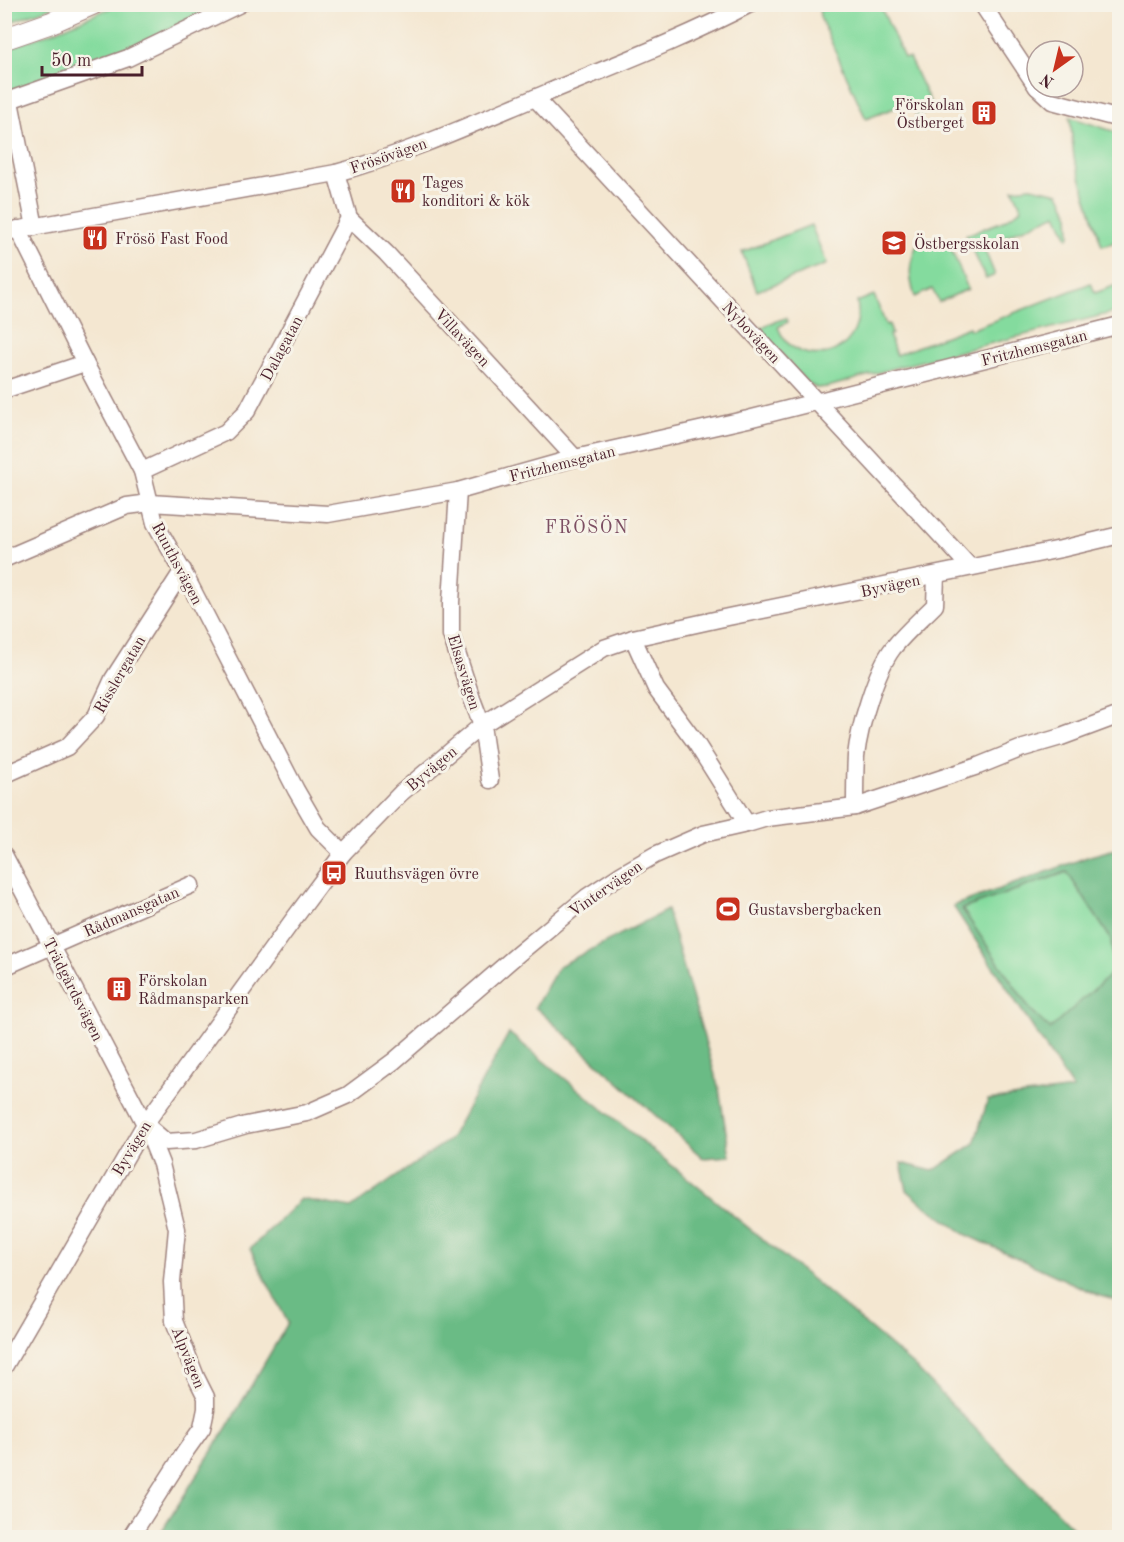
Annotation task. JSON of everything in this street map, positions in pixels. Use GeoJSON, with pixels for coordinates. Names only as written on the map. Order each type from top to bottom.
{"type":"FeatureCollection","features":[{"type":"Feature","properties":{"kind":"main road"},"geometry":{"type":"LineString","coordinates":[[4,39],[50,23],[93,4]]}},
{"type":"Feature","properties":{"kind":"street"},"geometry":{"type":"LineString","coordinates":[[7,102],[128,58],[240,4]]}},
{"type":"Feature","properties":{"kind":"street","name":"Frösövägen"},"geometry":{"type":"LineString","coordinates":[[19,229],[336,172],[373,163],[535,98],[715,22],[750,4]]}},
{"type":"Feature","properties":{"kind":"street"},"geometry":{"type":"LineString","coordinates":[[982,4],[1025,69]]}},
{"type":"Feature","properties":{"kind":"street","name":"Nybovägen"},"geometry":{"type":"LineString","coordinates":[[535,98],[970,567]]}},
{"type":"Feature","properties":{"kind":"street"},"geometry":{"type":"LineString","coordinates":[[1050,99],[1119,119]]}},
{"type":"Feature","properties":{"kind":"street","name":"Ruuthsvägen"},"geometry":{"type":"LineString","coordinates":[[7,102],[19,229],[85,363],[142,471],[155,523],[183,570],[318,828],[343,853]]}},
{"type":"Feature","properties":{"kind":"street"},"geometry":{"type":"LineString","coordinates":[[336,172],[349,218]]}},
{"type":"Feature","properties":{"kind":"street","name":"Villavägen"},"geometry":{"type":"LineString","coordinates":[[349,218],[386,253],[575,458]]}},
{"type":"Feature","properties":{"kind":"street","name":"Dalagatan"},"geometry":{"type":"LineString","coordinates":[[142,471],[226,432],[247,411],[349,218]]}},
{"type":"Feature","properties":{"kind":"street","name":"Fritzhemsgatan"},"geometry":{"type":"LineString","coordinates":[[4,559],[127,506],[150,503],[328,514],[458,491],[575,458],[900,382],[1119,325]]}},
{"type":"Feature","properties":{"kind":"street"},"geometry":{"type":"LineString","coordinates":[[4,390],[85,363]]}},
{"type":"Feature","properties":{"kind":"street","name":"Elsasvägen"},"geometry":{"type":"LineString","coordinates":[[458,491],[451,635],[482,725],[490,780]]}},
{"type":"Feature","properties":{"kind":"street","name":"Byvägen"},"geometry":{"type":"LineString","coordinates":[[6,1358],[144,1124],[343,853],[401,793],[482,725],[604,648],[633,638],[1119,535]]}},
{"type":"Feature","properties":{"kind":"street","name":"Risslergatan"},"geometry":{"type":"LineString","coordinates":[[4,774],[67,747],[96,716],[113,679],[183,570]]}},
{"type":"Feature","properties":{"kind":"street"},"geometry":{"type":"LineString","coordinates":[[855,807],[856,755],[880,668],[892,649],[935,605],[936,575]]}},
{"type":"Feature","properties":{"kind":"street"},"geometry":{"type":"LineString","coordinates":[[633,638],[656,689],[696,743],[747,824]]}},
{"type":"Feature","properties":{"kind":"street","name":"Vintervägen"},"geometry":{"type":"LineString","coordinates":[[144,1124],[166,1142],[196,1140],[246,1125],[307,1113],[348,1095],[394,1060],[587,897],[655,855],[703,834],[767,818],[855,807],[1119,715]]}},
{"type":"Feature","properties":{"kind":"street","name":"Trädgårdsvägen"},"geometry":{"type":"LineString","coordinates":[[4,855],[144,1124]]}},
{"type":"Feature","properties":{"kind":"street","name":"Rådmansgatan"},"geometry":{"type":"LineString","coordinates":[[4,967],[192,885]]}},
{"type":"Feature","properties":{"kind":"street","name":"Alpvägen"},"geometry":{"type":"LineString","coordinates":[[130,1538],[202,1428],[206,1409],[206,1397],[174,1321],[172,1282],[177,1229],[161,1164],[144,1124]]}},
{"type":"Feature","properties":{"kind":"green space"},"geometry":{"type":"Polygon","coordinates":[[[5,4],[58,4],[58,5],[5,24],[5,4]]]}},
{"type":"Feature","properties":{"kind":"green space"},"geometry":{"type":"Polygon","coordinates":[[[823,4],[880,5],[904,58],[909,58],[933,108],[917,116],[910,102],[866,119],[820,17],[819,6],[823,4]]]}},
{"type":"Feature","properties":{"kind":"green space"},"geometry":{"type":"Polygon","coordinates":[[[117,5],[222,5],[131,47],[5,93],[5,49],[117,5]]]}},
{"type":"Feature","properties":{"kind":"green space"},"geometry":{"type":"Polygon","coordinates":[[[1070,117],[1119,133],[1119,241],[1102,246],[1074,158],[1070,117]]]}},
{"type":"Feature","properties":{"kind":"green space"},"geometry":{"type":"Polygon","coordinates":[[[1031,187],[1059,193],[1069,213],[1070,236],[1068,238],[1057,214],[983,246],[995,275],[986,279],[966,235],[1001,222],[1022,209],[1013,189],[1031,187]]]}},
{"type":"Feature","properties":{"kind":"green space"},"geometry":{"type":"Polygon","coordinates":[[[811,225],[827,264],[757,291],[742,252],[811,225]]]}},
{"type":"Feature","properties":{"kind":"green space"},"geometry":{"type":"Polygon","coordinates":[[[928,240],[950,246],[968,289],[939,302],[932,289],[915,297],[911,278],[912,260],[916,247],[928,240]]]}},
{"type":"Feature","properties":{"kind":"green space"},"geometry":{"type":"Polygon","coordinates":[[[1091,283],[1095,293],[1119,284],[1119,311],[828,387],[816,388],[805,381],[760,329],[786,318],[788,322],[778,327],[786,341],[798,351],[813,354],[827,353],[841,347],[851,336],[857,321],[857,302],[874,295],[886,325],[889,324],[892,334],[889,335],[896,355],[969,327],[970,330],[1091,283]]]}},
{"type":"Feature","properties":{"kind":"green space"},"geometry":{"type":"Polygon","coordinates":[[[1120,848],[1119,1301],[1100,1296],[965,1234],[907,1190],[901,1163],[933,1171],[974,1144],[988,1100],[1073,1089],[953,906],[1090,856],[1120,848]],[[1067,872],[962,909],[1032,1012],[1050,1029],[1114,971],[1111,939],[1067,872]]]}},
{"type":"Feature","properties":{"kind":"green space"},"geometry":{"type":"Polygon","coordinates":[[[1067,872],[1111,939],[1114,972],[1050,1030],[1032,1012],[962,909],[1067,872]]]}},
{"type":"Feature","properties":{"kind":"green space"},"geometry":{"type":"Polygon","coordinates":[[[667,910],[719,1089],[730,1156],[703,1158],[535,1007],[559,966],[667,910]]]}},
{"type":"Feature","properties":{"kind":"green space"},"geometry":{"type":"Polygon","coordinates":[[[509,1033],[814,1281],[913,1365],[1082,1537],[158,1537],[227,1427],[288,1323],[250,1249],[301,1199],[351,1208],[450,1139],[509,1033]]]}},
{"type":"Feature","properties":{"kind":"place","name":"Förskolan Östberget"},"geometry":{"type":"Point","coordinates":[984,113]}},
{"type":"Feature","properties":{"kind":"place","name":"Tages konditori & kök"},"geometry":{"type":"Point","coordinates":[403,191]}},
{"type":"Feature","properties":{"kind":"place","name":"Frösö Fast Food"},"geometry":{"type":"Point","coordinates":[95,238]}},
{"type":"Feature","properties":{"kind":"place","name":"Östbergsskolan"},"geometry":{"type":"Point","coordinates":[894,243]}},
{"type":"Feature","properties":{"kind":"place","name":"Ruuthsvägen övre"},"geometry":{"type":"Point","coordinates":[334,873]}},
{"type":"Feature","properties":{"kind":"place","name":"Gustavsbergbacken"},"geometry":{"type":"Point","coordinates":[728,909]}},
{"type":"Feature","properties":{"kind":"place","name":"Förskolan Rådmansparken"},"geometry":{"type":"Point","coordinates":[119,989]}},
{"type":"Feature","properties":{"kind":"district","name":"FRÖSÖN"},"geometry":{"type":"Point","coordinates":[587,527]}}]}
